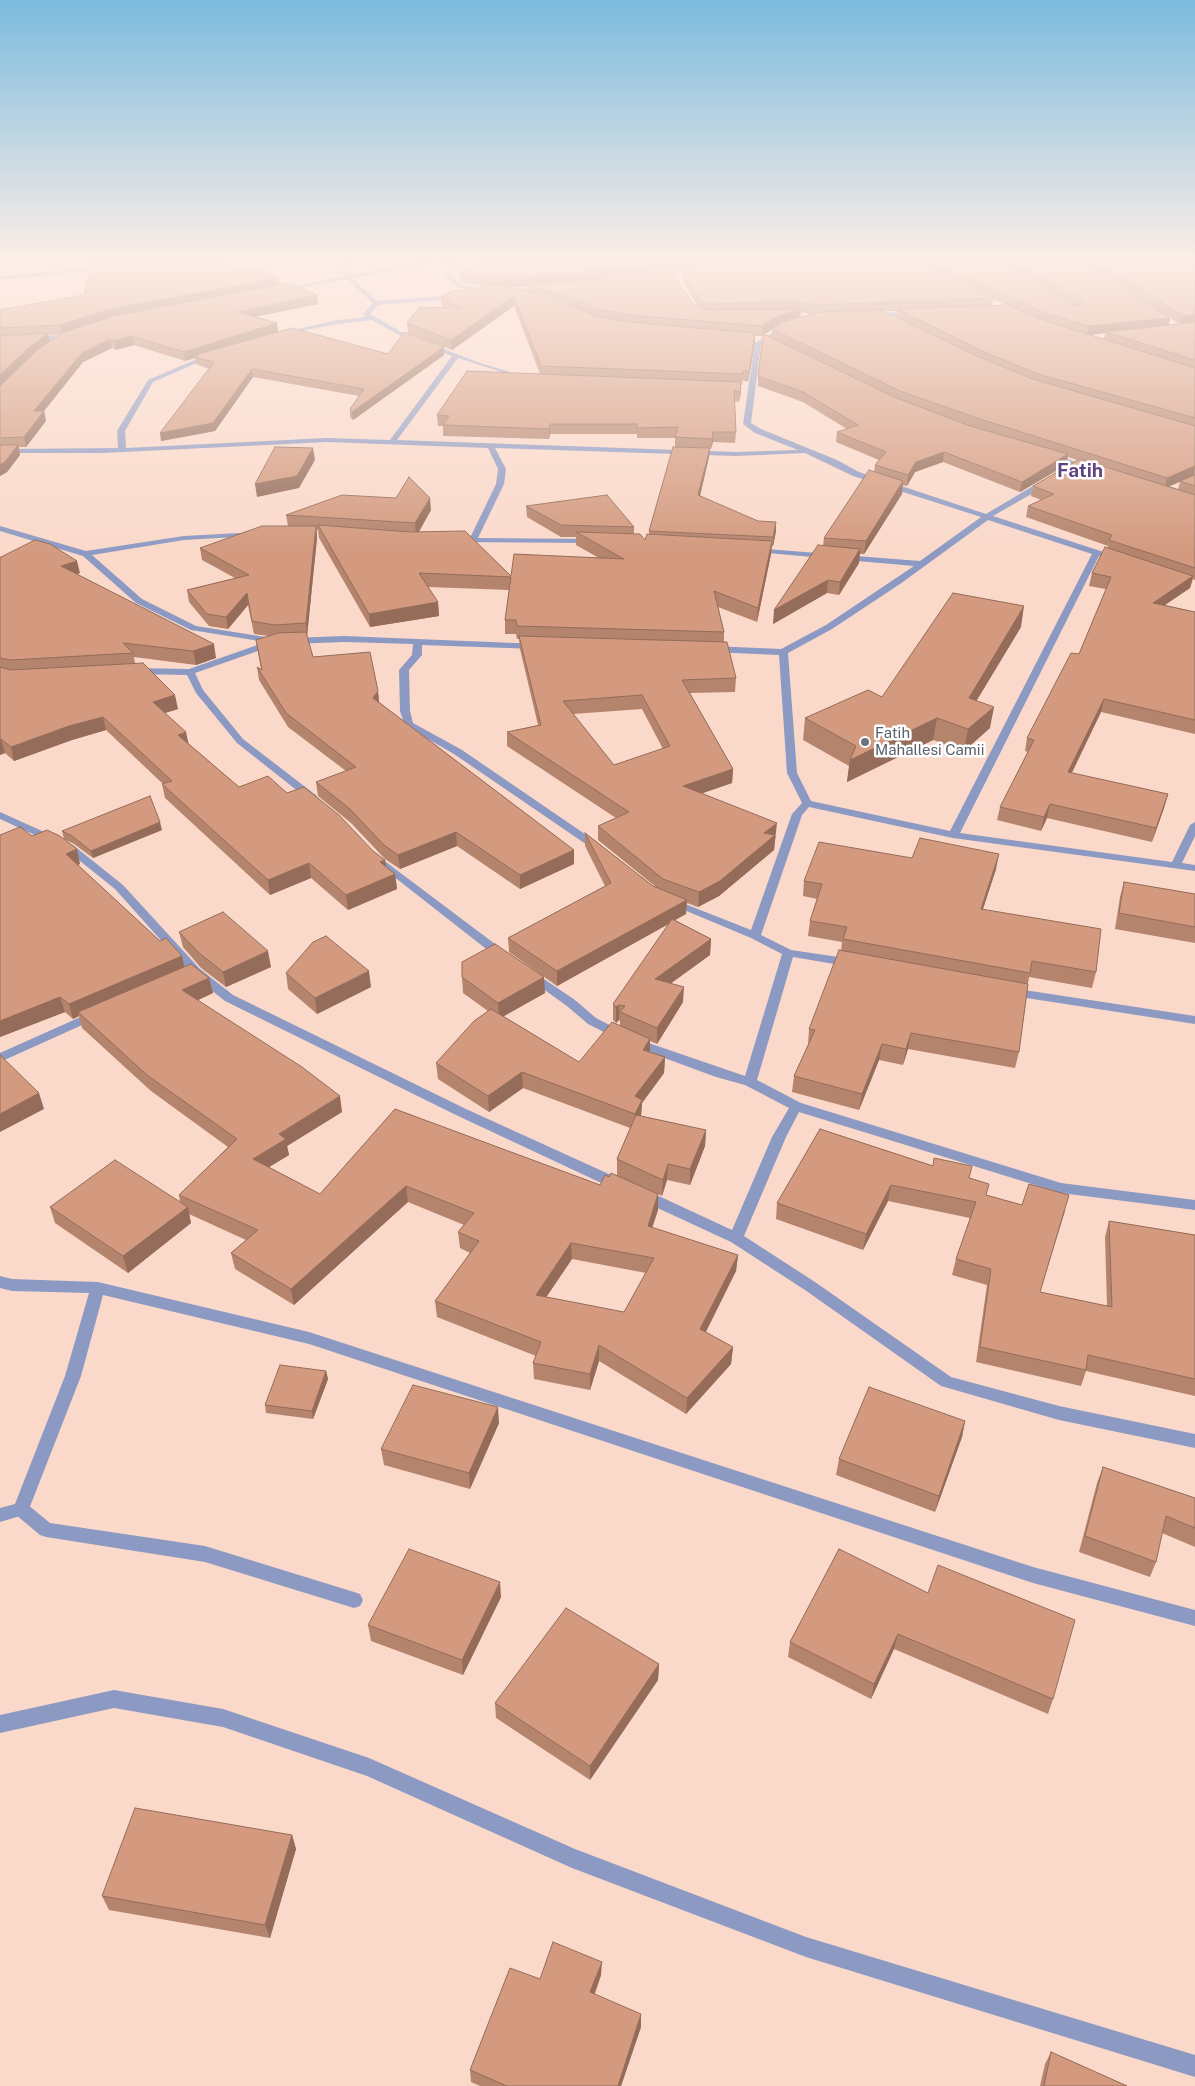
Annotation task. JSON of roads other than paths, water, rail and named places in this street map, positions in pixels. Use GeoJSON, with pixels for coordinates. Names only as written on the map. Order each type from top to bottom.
{"type":"FeatureCollection","features":[{"type":"Feature","properties":{"kind":"street"},"geometry":{"type":"LineString","coordinates":[[122,450],[121,431],[150,381],[205,358]]}},
{"type":"Feature","properties":{"kind":"street"},"geometry":{"type":"LineString","coordinates":[[391,443],[454,358]]}},
{"type":"Feature","properties":{"kind":"street"},"geometry":{"type":"LineString","coordinates":[[464,358],[524,377]]}},
{"type":"Feature","properties":{"kind":"street"},"geometry":{"type":"LineString","coordinates":[[756,358],[747,424],[758,431],[834,462],[856,474],[1123,561]]}},
{"type":"Feature","properties":{"kind":"street"},"geometry":{"type":"LineString","coordinates":[[743,389],[752,389]]}},
{"type":"Feature","properties":{"kind":"street"},"geometry":{"type":"LineString","coordinates":[[0,450],[122,450],[327,440],[736,454],[807,452]]}},
{"type":"Feature","properties":{"kind":"street"},"geometry":{"type":"LineString","coordinates":[[473,540],[500,484],[502,469],[491,447]]}},
{"type":"Feature","properties":{"kind":"street"},"geometry":{"type":"LineString","coordinates":[[1042,453],[1073,466],[1087,467]]}},
{"type":"Feature","properties":{"kind":"street"},"geometry":{"type":"LineString","coordinates":[[700,649],[783,652],[829,627],[923,564],[986,517],[1052,478]]}},
{"type":"Feature","properties":{"kind":"street"},"geometry":{"type":"LineString","coordinates":[[0,528],[86,554],[139,601],[194,628],[278,641],[344,639],[543,646]]}},
{"type":"Feature","properties":{"kind":"street"},"geometry":{"type":"LineString","coordinates":[[86,554],[184,538],[267,533]]}},
{"type":"Feature","properties":{"kind":"street"},"geometry":{"type":"LineString","coordinates":[[445,540],[601,541]]}},
{"type":"Feature","properties":{"kind":"street"},"geometry":{"type":"LineString","coordinates":[[750,549],[923,564]]}},
{"type":"Feature","properties":{"kind":"street"},"geometry":{"type":"LineString","coordinates":[[953,835],[1096,553]]}},
{"type":"Feature","properties":{"kind":"street"},"geometry":{"type":"LineString","coordinates":[[128,671],[190,672],[278,641]]}},
{"type":"Feature","properties":{"kind":"street"},"geometry":{"type":"LineString","coordinates":[[418,642],[416,655],[404,670],[404,711],[408,724],[458,752],[604,852]]}},
{"type":"Feature","properties":{"kind":"street"},"geometry":{"type":"LineString","coordinates":[[783,652],[792,773],[807,803],[953,835],[1195,868]]}},
{"type":"Feature","properties":{"kind":"street"},"geometry":{"type":"LineString","coordinates":[[190,672],[199,691],[240,741],[319,804]]}},
{"type":"Feature","properties":{"kind":"street"},"geometry":{"type":"LineString","coordinates":[[755,936],[797,814],[807,803]]}},
{"type":"Feature","properties":{"kind":"street"},"geometry":{"type":"LineString","coordinates":[[0,815],[69,847],[119,886],[191,974],[238,1002],[461,1112],[736,1238],[810,1286],[946,1382],[1059,1413],[1195,1441]]}},
{"type":"Feature","properties":{"kind":"street"},"geometry":{"type":"LineString","coordinates":[[1176,865],[1195,825]]}},
{"type":"Feature","properties":{"kind":"street"},"geometry":{"type":"LineString","coordinates":[[366,848],[380,862],[519,967],[571,1003],[592,1021],[633,1042],[720,1074],[750,1082],[796,1106],[1061,1188],[1195,1205]]}},
{"type":"Feature","properties":{"kind":"street"},"geometry":{"type":"LineString","coordinates":[[658,897],[755,936],[788,953],[867,965]]}},
{"type":"Feature","properties":{"kind":"street"},"geometry":{"type":"LineString","coordinates":[[750,1082],[788,953]]}},
{"type":"Feature","properties":{"kind":"street"},"geometry":{"type":"LineString","coordinates":[[1002,990],[1195,1020]]}},
{"type":"Feature","properties":{"kind":"street"},"geometry":{"type":"LineString","coordinates":[[0,1058],[104,1011]]}},
{"type":"Feature","properties":{"kind":"street"},"geometry":{"type":"LineString","coordinates":[[736,1238],[779,1137],[796,1106]]}},
{"type":"Feature","properties":{"kind":"street"},"geometry":{"type":"LineString","coordinates":[[0,1282],[12,1285],[98,1288],[309,1338],[1033,1575],[1195,1618]]}},
{"type":"Feature","properties":{"kind":"street"},"geometry":{"type":"LineString","coordinates":[[21,1509],[73,1376],[98,1288]]}},
{"type":"Feature","properties":{"kind":"street"},"geometry":{"type":"LineString","coordinates":[[0,1515],[21,1509]]}},
{"type":"Feature","properties":{"kind":"street"},"geometry":{"type":"LineString","coordinates":[[21,1509],[46,1530],[205,1554],[354,1600]]}},
{"type":"Feature","properties":{"kind":"street"},"geometry":{"type":"LineString","coordinates":[[0,1724],[114,1699],[223,1718],[369,1768],[572,1858],[806,1947],[1195,2066]]}},
{"type":"Feature","properties":{"kind":"place","name":"Fatih Mahallesi Camii"},"geometry":{"type":"Point","coordinates":[865,742]}},
{"type":"Feature","properties":{"kind":"district","name":"Fatih"},"geometry":{"type":"Point","coordinates":[1080,471]}}]}
